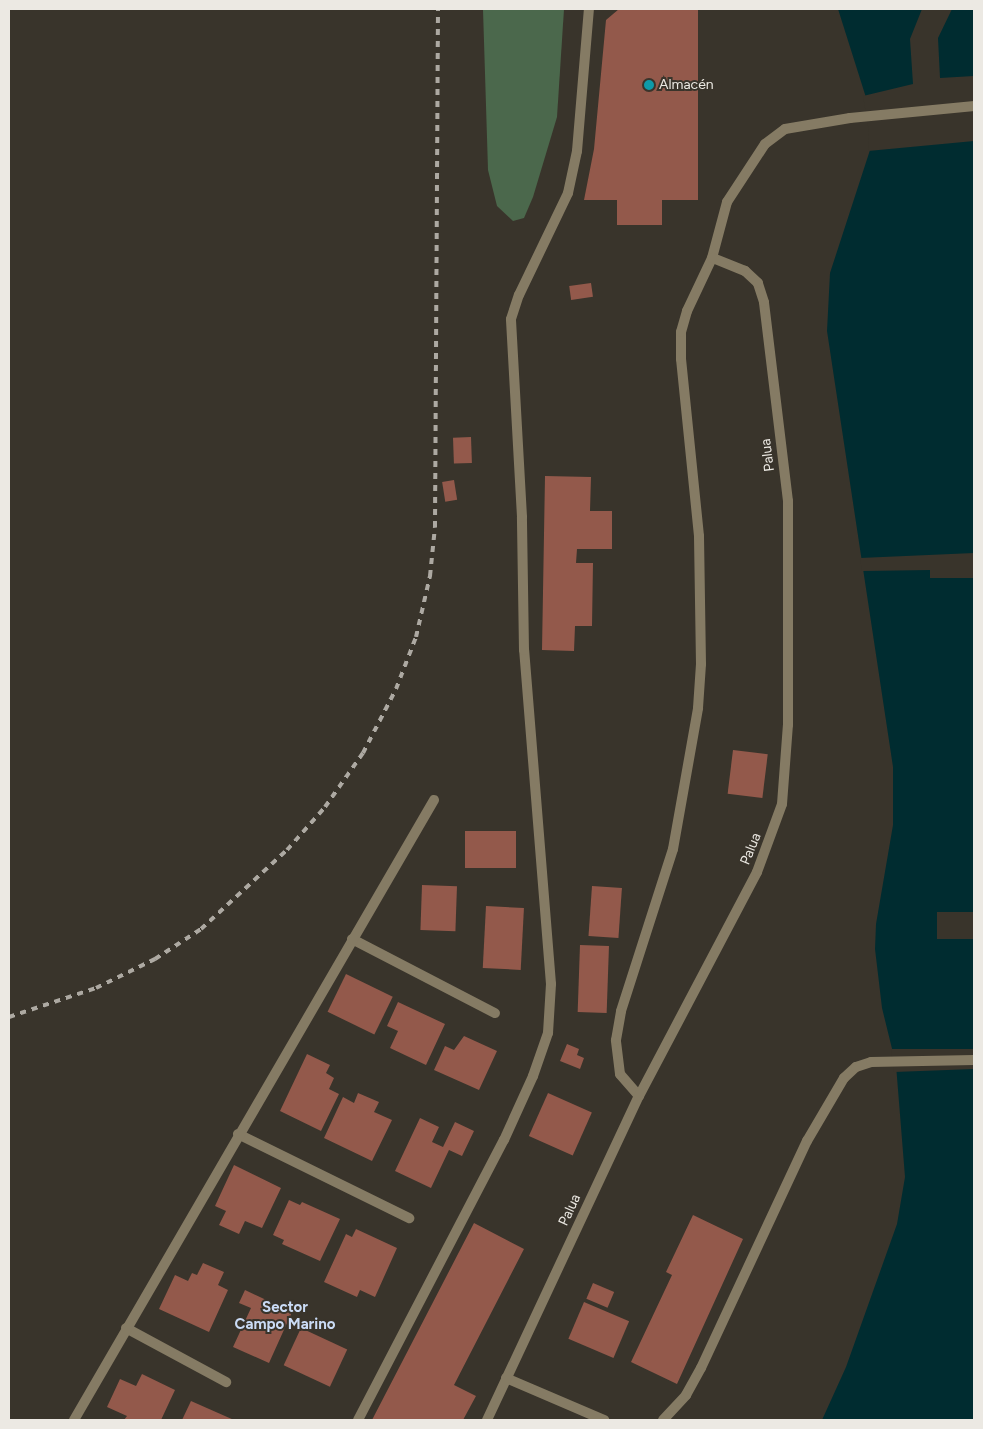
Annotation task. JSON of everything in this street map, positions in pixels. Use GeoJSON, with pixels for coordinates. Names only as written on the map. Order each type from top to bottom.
{"type":"FeatureCollection","features":[{"type":"Feature","properties":{"kind":"street"},"geometry":{"type":"LineString","coordinates":[[358,1420],[504,1140],[533,1076],[548,1033],[551,984],[524,650],[522,517],[511,353],[513,310],[568,193],[577,151],[589,9]]}},
{"type":"Feature","properties":{"kind":"street"},"geometry":{"type":"LineString","coordinates":[[639,1096],[620,1074],[616,1040],[621,1011],[673,849],[698,708],[702,628],[699,536],[681,359],[681,332],[699,283],[712,258],[727,202],[765,144],[785,130],[850,118],[974,106]]}},
{"type":"Feature","properties":{"kind":"street","name":"Palua"},"geometry":{"type":"LineString","coordinates":[[487,1420],[639,1096],[757,872],[780,811],[785,783],[790,574],[788,501],[764,302],[758,283],[745,271],[712,258]]}},
{"type":"Feature","properties":{"kind":"street"},"geometry":{"type":"LineString","coordinates":[[74,1420],[238,1134],[434,800]]}},
{"type":"Feature","properties":{"kind":"street"},"geometry":{"type":"LineString","coordinates":[[352,939],[495,1013]]}},
{"type":"Feature","properties":{"kind":"street"},"geometry":{"type":"LineString","coordinates":[[663,1420],[686,1396],[701,1368],[807,1141],[844,1078],[856,1067],[871,1062],[974,1060]]}},
{"type":"Feature","properties":{"kind":"street"},"geometry":{"type":"LineString","coordinates":[[238,1134],[409,1218]]}},
{"type":"Feature","properties":{"kind":"street"},"geometry":{"type":"LineString","coordinates":[[126,1328],[226,1382]]}},
{"type":"Feature","properties":{"kind":"street"},"geometry":{"type":"LineString","coordinates":[[506,1378],[604,1420]]}},
{"type":"Feature","properties":{"kind":"green space"},"geometry":{"type":"Polygon","coordinates":[[[483,9],[564,9],[557,117],[533,197],[524,218],[513,221],[497,206],[488,170],[483,9]]]}},
{"type":"Feature","properties":{"kind":"water"},"geometry":{"type":"Polygon","coordinates":[[[838,9],[974,9],[974,1420],[822,1420],[846,1367],[897,1224],[905,1177],[896,1065],[882,1008],[875,949],[876,924],[893,825],[893,767],[827,331],[830,273],[870,150],[869,107],[838,9]]]}},
{"type":"Feature","properties":{"kind":"pier"},"geometry":{"type":"Polygon","coordinates":[[[922,9],[952,9],[938,38],[940,78],[974,76],[974,141],[868,151],[869,132],[863,96],[913,84],[910,39],[922,9]]]}},
{"type":"Feature","properties":{"kind":"pier"},"geometry":{"type":"Polygon","coordinates":[[[974,553],[974,578],[930,578],[930,570],[862,571],[860,558],[974,553]]]}},
{"type":"Feature","properties":{"kind":"pier"},"geometry":{"type":"Polygon","coordinates":[[[937,912],[974,912],[974,939],[937,939],[937,912]]]}},
{"type":"Feature","properties":{"kind":"pier"},"geometry":{"type":"Polygon","coordinates":[[[891,1049],[974,1049],[974,1069],[894,1072],[891,1049]]]}},
{"type":"Feature","properties":{"kind":"building","name":"Almacén"},"geometry":{"type":"Polygon","coordinates":[[[619,9],[698,9],[698,200],[662,200],[662,225],[617,225],[617,200],[584,200],[594,149],[606,20],[619,9]]]}},
{"type":"Feature","properties":{"kind":"building"},"geometry":{"type":"Polygon","coordinates":[[[591,283],[593,297],[571,300],[569,286],[591,283]]]}},
{"type":"Feature","properties":{"kind":"building"},"geometry":{"type":"Polygon","coordinates":[[[471,437],[472,463],[454,464],[453,438],[471,437]]]}},
{"type":"Feature","properties":{"kind":"building"},"geometry":{"type":"Polygon","coordinates":[[[545,476],[591,477],[590,511],[612,511],[612,549],[577,549],[576,563],[593,563],[592,626],[575,626],[574,651],[542,650],[545,476]]]}},
{"type":"Feature","properties":{"kind":"building"},"geometry":{"type":"Polygon","coordinates":[[[454,480],[457,500],[445,502],[442,482],[454,480]]]}},
{"type":"Feature","properties":{"kind":"building"},"geometry":{"type":"Polygon","coordinates":[[[733,750],[768,754],[762,798],[728,794],[733,750]]]}},
{"type":"Feature","properties":{"kind":"building"},"geometry":{"type":"Polygon","coordinates":[[[465,831],[516,831],[516,868],[465,868],[465,831]]]}},
{"type":"Feature","properties":{"kind":"building"},"geometry":{"type":"Polygon","coordinates":[[[422,885],[457,886],[455,931],[420,930],[422,885]]]}},
{"type":"Feature","properties":{"kind":"building"},"geometry":{"type":"Polygon","coordinates":[[[592,886],[622,888],[618,938],[589,936],[592,886]]]}},
{"type":"Feature","properties":{"kind":"building"},"geometry":{"type":"Polygon","coordinates":[[[486,906],[524,908],[521,970],[483,968],[486,906]]]}},
{"type":"Feature","properties":{"kind":"building"},"geometry":{"type":"Polygon","coordinates":[[[580,945],[609,946],[607,1013],[578,1012],[580,945]]]}},
{"type":"Feature","properties":{"kind":"building"},"geometry":{"type":"Polygon","coordinates":[[[346,974],[393,997],[374,1035],[328,1012],[346,974]]]}},
{"type":"Feature","properties":{"kind":"building"},"geometry":{"type":"Polygon","coordinates":[[[398,1002],[445,1024],[426,1065],[390,1048],[398,1031],[387,1026],[398,1002]]]}},
{"type":"Feature","properties":{"kind":"building"},"geometry":{"type":"Polygon","coordinates":[[[464,1036],[497,1051],[479,1090],[434,1070],[445,1046],[454,1050],[464,1036]]]}},
{"type":"Feature","properties":{"kind":"building"},"geometry":{"type":"Polygon","coordinates":[[[567,1044],[579,1049],[577,1055],[584,1058],[580,1069],[560,1061],[567,1044]]]}},
{"type":"Feature","properties":{"kind":"building"},"geometry":{"type":"Polygon","coordinates":[[[307,1054],[330,1065],[326,1073],[334,1078],[329,1089],[339,1094],[321,1131],[280,1111],[307,1054]]]}},
{"type":"Feature","properties":{"kind":"building"},"geometry":{"type":"Polygon","coordinates":[[[358,1093],[379,1102],[374,1112],[392,1120],[372,1161],[324,1138],[343,1097],[354,1103],[358,1093]]]}},
{"type":"Feature","properties":{"kind":"building"},"geometry":{"type":"Polygon","coordinates":[[[548,1093],[592,1113],[573,1155],[529,1136],[548,1093]]]}},
{"type":"Feature","properties":{"kind":"building"},"geometry":{"type":"Polygon","coordinates":[[[420,1118],[439,1127],[432,1142],[443,1147],[455,1122],[474,1131],[462,1156],[449,1150],[431,1188],[395,1171],[420,1118]]]}},
{"type":"Feature","properties":{"kind":"building"},"geometry":{"type":"Polygon","coordinates":[[[234,1165],[281,1188],[262,1228],[245,1221],[239,1234],[219,1225],[226,1211],[215,1206],[234,1165]]]}},
{"type":"Feature","properties":{"kind":"building"},"geometry":{"type":"Polygon","coordinates":[[[289,1200],[300,1205],[302,1202],[340,1219],[320,1261],[282,1244],[284,1240],[273,1235],[289,1200]]]}},
{"type":"Feature","properties":{"kind":"building"},"geometry":{"type":"Polygon","coordinates":[[[693,1215],[743,1239],[677,1384],[631,1362],[672,1275],[666,1272],[693,1215]]]}},
{"type":"Feature","properties":{"kind":"building"},"geometry":{"type":"Polygon","coordinates":[[[474,1223],[524,1249],[454,1385],[476,1396],[463,1420],[372,1420],[474,1223]]]}},
{"type":"Feature","properties":{"kind":"building"},"geometry":{"type":"Polygon","coordinates":[[[356,1229],[397,1248],[375,1297],[360,1290],[357,1297],[324,1282],[346,1234],[352,1237],[356,1229]]]}},
{"type":"Feature","properties":{"kind":"building"},"geometry":{"type":"Polygon","coordinates":[[[203,1263],[224,1272],[218,1285],[228,1290],[209,1332],[159,1309],[175,1275],[188,1281],[192,1273],[197,1275],[203,1263]]]}},
{"type":"Feature","properties":{"kind":"building"},"geometry":{"type":"Polygon","coordinates":[[[593,1283],[614,1292],[608,1308],[586,1299],[593,1283]]]}},
{"type":"Feature","properties":{"kind":"building"},"geometry":{"type":"Polygon","coordinates":[[[245,1290],[292,1312],[269,1363],[233,1347],[251,1308],[239,1303],[245,1290]]]}},
{"type":"Feature","properties":{"kind":"building"},"geometry":{"type":"Polygon","coordinates":[[[584,1302],[629,1321],[613,1358],[568,1339],[584,1302]]]}},
{"type":"Feature","properties":{"kind":"building"},"geometry":{"type":"Polygon","coordinates":[[[301,1328],[347,1350],[330,1387],[284,1365],[301,1328]]]}},
{"type":"Feature","properties":{"kind":"building"},"geometry":{"type":"Polygon","coordinates":[[[142,1374],[175,1390],[161,1420],[124,1420],[127,1416],[107,1407],[120,1379],[136,1386],[142,1374]]]}},
{"type":"Feature","properties":{"kind":"building"},"geometry":{"type":"Polygon","coordinates":[[[191,1401],[234,1420],[182,1420],[191,1401]]]}},
{"type":"Feature","properties":{"kind":"railway"},"geometry":{"type":"LineString","coordinates":[[9,1017],[96,988],[155,959],[201,929],[287,850],[325,807],[363,753],[396,689],[416,637],[430,576],[435,527],[438,9]]}},
{"type":"Feature","properties":{"kind":"place","name":"Almacén"},"geometry":{"type":"Point","coordinates":[649,85]}},
{"type":"Feature","properties":{"kind":"district","name":"Sector Campo Marino"},"geometry":{"type":"Point","coordinates":[285,1316]}}]}
